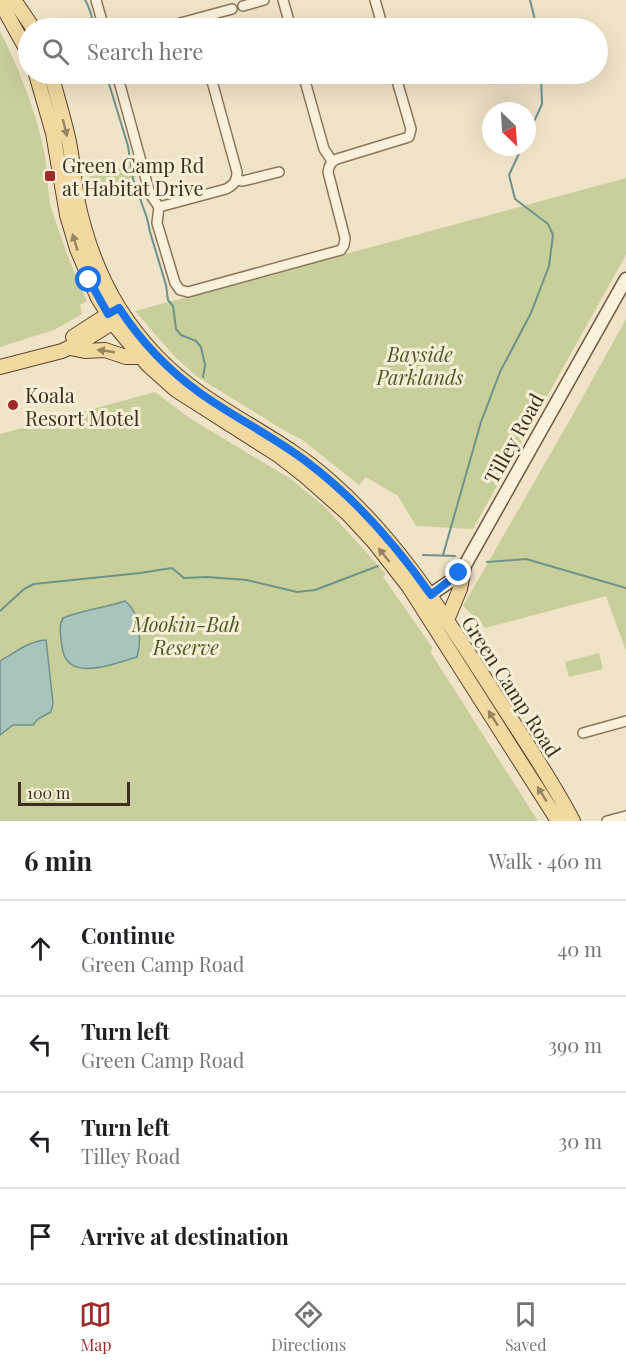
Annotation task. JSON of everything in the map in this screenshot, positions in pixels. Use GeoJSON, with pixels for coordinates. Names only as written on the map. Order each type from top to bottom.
{"type":"FeatureCollection","features":[{"type":"Feature","properties":{"kind":"main road"},"geometry":{"type":"LineString","coordinates":[[6,2],[23,18]]}},
{"type":"Feature","properties":{"kind":"main road"},"geometry":{"type":"LineString","coordinates":[[6,2],[18,29]]}},
{"type":"Feature","properties":{"kind":"main road","name":"Green Camp Road"},"geometry":{"type":"LineString","coordinates":[[39,84],[52,133],[76,249],[89,280],[116,315],[140,357],[176,390],[278,456],[327,494],[447,620],[573,821]]}},
{"type":"Feature","properties":{"kind":"main road","name":"Green Camp Road"},"geometry":{"type":"LineString","coordinates":[[54,84],[69,143],[77,196],[87,239],[116,315],[184,381],[286,447],[328,479],[377,526],[407,562],[425,598],[558,821]]}},
{"type":"Feature","properties":{"kind":"main road","name":"Tilley Road"},"geometry":{"type":"LineString","coordinates":[[425,598],[452,580],[464,567],[626,279]]}},
{"type":"Feature","properties":{"kind":"main road"},"geometry":{"type":"LineString","coordinates":[[0,367],[70,348],[116,315]]}},
{"type":"Feature","properties":{"kind":"main road"},"geometry":{"type":"LineString","coordinates":[[45,354],[116,315]]}},
{"type":"Feature","properties":{"kind":"main road"},"geometry":{"type":"LineString","coordinates":[[70,348],[85,351],[105,350],[126,357],[140,357]]}},
{"type":"Feature","properties":{"kind":"main road"},"geometry":{"type":"LineString","coordinates":[[447,620],[460,589],[464,567]]}},
{"type":"Feature","properties":{"kind":"street"},"geometry":{"type":"LineString","coordinates":[[96,0],[101,18]]}},
{"type":"Feature","properties":{"kind":"street"},"geometry":{"type":"LineString","coordinates":[[243,6],[264,0]]}},
{"type":"Feature","properties":{"kind":"street"},"geometry":{"type":"LineString","coordinates":[[283,0],[288,18]]}},
{"type":"Feature","properties":{"kind":"street"},"geometry":{"type":"LineString","coordinates":[[375,0],[380,18]]}},
{"type":"Feature","properties":{"kind":"street"},"geometry":{"type":"LineString","coordinates":[[210,18],[232,9]]}},
{"type":"Feature","properties":{"kind":"street"},"geometry":{"type":"LineString","coordinates":[[120,84],[150,194],[159,207],[158,223],[175,283],[180,290],[188,292],[341,249],[345,245],[345,238],[328,167],[332,161],[409,137],[411,129],[398,84]]}},
{"type":"Feature","properties":{"kind":"street"},"geometry":{"type":"LineString","coordinates":[[159,207],[226,189],[237,180],[237,172],[213,84]]}},
{"type":"Feature","properties":{"kind":"street"},"geometry":{"type":"LineString","coordinates":[[306,84],[324,150],[332,161]]}},
{"type":"Feature","properties":{"kind":"street"},"geometry":{"type":"LineString","coordinates":[[237,180],[243,181],[279,172]]}},
{"type":"Feature","properties":{"kind":"street"},"geometry":{"type":"LineString","coordinates":[[583,733],[626,721]]}},
{"type":"Feature","properties":{"kind":"street"},"geometry":{"type":"LineString","coordinates":[[607,821],[626,816]]}},
{"type":"Feature","properties":{"kind":"green space"},"geometry":{"type":"Polygon","coordinates":[[[0,31],[18,70],[18,84],[24,84],[33,109],[45,157],[51,207],[87,301],[80,305],[82,314],[54,330],[0,347],[0,31]]]}},
{"type":"Feature","properties":{"kind":"green space"},"geometry":{"type":"Polygon","coordinates":[[[132,165],[136,177],[93,189],[89,177],[132,165]]]}},
{"type":"Feature","properties":{"kind":"green space","name":"Bayside Parklands"},"geometry":{"type":"Polygon","coordinates":[[[626,178],[626,255],[473,529],[416,526],[398,496],[366,477],[359,485],[301,439],[196,376],[174,356],[135,311],[626,178]]]}},
{"type":"Feature","properties":{"kind":"green space"},"geometry":{"type":"Polygon","coordinates":[[[626,319],[626,651],[606,596],[485,628],[463,606],[626,319]]]}},
{"type":"Feature","properties":{"kind":"green space","name":"Mookin-Bah Reserve"},"geometry":{"type":"Polygon","coordinates":[[[155,392],[191,419],[291,479],[325,507],[386,574],[383,577],[432,647],[431,653],[538,821],[0,821],[0,434],[155,392]]]}},
{"type":"Feature","properties":{"kind":"green space"},"geometry":{"type":"Polygon","coordinates":[[[599,653],[603,669],[569,677],[565,662],[599,653]]]}},
{"type":"Feature","properties":{"kind":"water"},"geometry":{"type":"Polygon","coordinates":[[[125,601],[137,619],[139,642],[137,657],[104,667],[81,668],[72,665],[65,658],[62,646],[60,628],[63,618],[125,601]]]}},
{"type":"Feature","properties":{"kind":"water"},"geometry":{"type":"Polygon","coordinates":[[[46,640],[53,703],[51,712],[38,719],[33,725],[13,725],[0,735],[0,661],[27,645],[46,640]]]}},
{"type":"Feature","properties":{"kind":"waterway"},"geometry":{"type":"LineString","coordinates":[[85,0],[92,18]]}},
{"type":"Feature","properties":{"kind":"waterway"},"geometry":{"type":"LineString","coordinates":[[530,0],[534,18]]}},
{"type":"Feature","properties":{"kind":"waterway"},"geometry":{"type":"LineString","coordinates":[[109,84],[128,146],[133,179],[147,218],[168,300],[173,306],[176,329],[181,335],[196,341],[201,347],[205,365],[203,377]]}},
{"type":"Feature","properties":{"kind":"waterway"},"geometry":{"type":"LineString","coordinates":[[536,117],[542,104],[541,84]]}},
{"type":"Feature","properties":{"kind":"waterway"},"geometry":{"type":"LineString","coordinates":[[443,555],[481,422],[500,372],[531,313],[549,266],[553,235],[548,224],[515,199],[509,175],[518,156]]}},
{"type":"Feature","properties":{"kind":"waterway"},"geometry":{"type":"LineString","coordinates":[[423,555],[455,556]]}},
{"type":"Feature","properties":{"kind":"waterway"},"geometry":{"type":"LineString","coordinates":[[487,562],[526,559],[626,588]]}},
{"type":"Feature","properties":{"kind":"waterway"},"geometry":{"type":"LineString","coordinates":[[0,611],[24,589],[34,584],[172,568],[184,578],[247,580],[297,592],[315,590],[378,566]]}},
{"type":"Feature","properties":{"kind":"place","name":"Green Camp Rd at Habitat Drive"},"geometry":{"type":"Point","coordinates":[50,176]}},
{"type":"Feature","properties":{"kind":"place","name":"Koala Resort Motel"},"geometry":{"type":"Point","coordinates":[13,405]}},
{"type":"Feature","properties":{"kind":"route"},"geometry":{"type":"LineString","coordinates":[[89,280],[108,314],[119,308],[148,346],[184,381],[306,461],[356,504],[393,545],[431,595],[459,573]]}}]}
